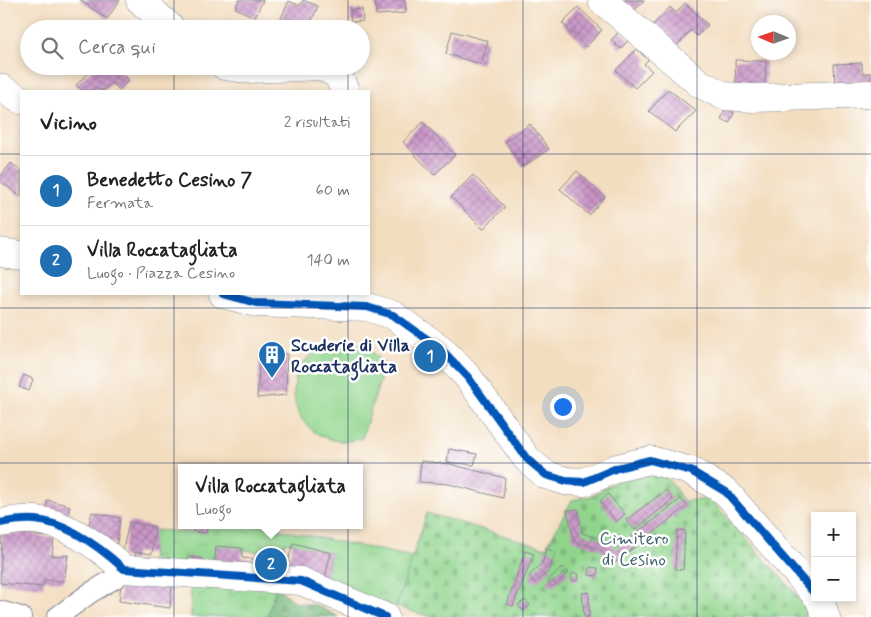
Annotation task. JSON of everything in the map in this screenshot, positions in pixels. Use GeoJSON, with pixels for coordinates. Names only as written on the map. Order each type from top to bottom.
{"type":"FeatureCollection","features":[{"type":"Feature","properties":{"kind":"street"},"geometry":{"type":"LineString","coordinates":[[140,0],[162,20]]}},
{"type":"Feature","properties":{"kind":"street"},"geometry":{"type":"LineString","coordinates":[[602,0],[699,83],[724,96],[754,98],[871,94]]}},
{"type":"Feature","properties":{"kind":"street"},"geometry":{"type":"LineString","coordinates":[[338,75],[345,90]]}},
{"type":"Feature","properties":{"kind":"street"},"geometry":{"type":"LineString","coordinates":[[0,88],[20,99]]}},
{"type":"Feature","properties":{"kind":"street"},"geometry":{"type":"LineString","coordinates":[[0,252],[20,255]]}},
{"type":"Feature","properties":{"kind":"street"},"geometry":{"type":"LineString","coordinates":[[227,295],[256,303],[367,307],[393,315],[441,350],[468,377],[527,459],[546,475],[566,481],[584,482],[617,468],[650,460],[691,471],[726,492],[811,589]]}},
{"type":"Feature","properties":{"kind":"street"},"geometry":{"type":"LineString","coordinates":[[0,523],[36,520],[62,527],[106,553],[124,569],[301,581],[385,617]]}},
{"type":"Feature","properties":{"kind":"street"},"geometry":{"type":"LineString","coordinates":[[57,617],[90,593],[117,577],[124,569]]}},
{"type":"Feature","properties":{"kind":"street"},"geometry":{"type":"LineString","coordinates":[[820,602],[826,617]]}},
{"type":"Feature","properties":{"kind":"street"},"geometry":{"type":"LineString","coordinates":[[0,611],[21,617]]}},
{"type":"Feature","properties":{"kind":"green space"},"geometry":{"type":"Polygon","coordinates":[[[347,341],[365,346],[385,364],[362,438],[350,441],[323,436],[307,426],[298,411],[294,393],[297,376],[306,360],[323,348],[347,341]]]}},
{"type":"Feature","properties":{"kind":"green space","name":"Cimitero di Cesino"},"geometry":{"type":"Polygon","coordinates":[[[635,470],[664,477],[683,501],[710,499],[817,617],[432,617],[396,607],[427,513],[546,548],[572,500],[591,496],[635,470]]]}},
{"type":"Feature","properties":{"kind":"green space"},"geometry":{"type":"Polygon","coordinates":[[[207,529],[276,529],[413,557],[396,607],[324,587],[331,553],[285,542],[282,555],[216,546],[214,571],[151,568],[153,530],[206,533],[207,529]]]}},
{"type":"Feature","properties":{"kind":"green space"},"geometry":{"type":"Polygon","coordinates":[[[191,582],[276,587],[267,617],[191,617],[191,582]]]}},
{"type":"Feature","properties":{"kind":"green space"},"geometry":{"type":"Polygon","coordinates":[[[276,586],[294,602],[316,605],[338,617],[267,617],[276,586]]]}},
{"type":"Feature","properties":{"kind":"building"},"geometry":{"type":"Polygon","coordinates":[[[80,0],[120,0],[107,19],[80,0]]]}},
{"type":"Feature","properties":{"kind":"building"},"geometry":{"type":"Polygon","coordinates":[[[239,0],[263,0],[255,17],[235,8],[239,0]]]}},
{"type":"Feature","properties":{"kind":"building"},"geometry":{"type":"Polygon","coordinates":[[[303,0],[318,6],[312,20],[280,20],[289,1],[300,6],[303,0]]]}},
{"type":"Feature","properties":{"kind":"building"},"geometry":{"type":"Polygon","coordinates":[[[375,0],[405,0],[406,13],[376,15],[375,0]]]}},
{"type":"Feature","properties":{"kind":"building"},"geometry":{"type":"Polygon","coordinates":[[[623,0],[644,0],[635,10],[623,0]]]}},
{"type":"Feature","properties":{"kind":"building"},"geometry":{"type":"Polygon","coordinates":[[[685,3],[708,25],[697,36],[691,30],[675,48],[652,26],[670,7],[676,13],[685,3]]]}},
{"type":"Feature","properties":{"kind":"building"},"geometry":{"type":"Polygon","coordinates":[[[578,7],[602,30],[586,47],[562,23],[578,7]]]}},
{"type":"Feature","properties":{"kind":"building"},"geometry":{"type":"Polygon","coordinates":[[[362,9],[363,20],[351,20],[350,10],[362,9]]]}},
{"type":"Feature","properties":{"kind":"building"},"geometry":{"type":"Polygon","coordinates":[[[452,31],[488,41],[481,64],[446,54],[452,31]]]}},
{"type":"Feature","properties":{"kind":"building"},"geometry":{"type":"Polygon","coordinates":[[[620,31],[629,40],[620,49],[611,40],[620,31]]]}},
{"type":"Feature","properties":{"kind":"building"},"geometry":{"type":"Polygon","coordinates":[[[637,49],[648,60],[644,64],[652,71],[635,88],[616,70],[637,49]]]}},
{"type":"Feature","properties":{"kind":"building"},"geometry":{"type":"Polygon","coordinates":[[[735,60],[766,61],[765,87],[736,87],[735,60]]]}},
{"type":"Feature","properties":{"kind":"building"},"geometry":{"type":"Polygon","coordinates":[[[862,63],[862,73],[871,73],[871,86],[835,87],[834,64],[862,63]]]}},
{"type":"Feature","properties":{"kind":"building"},"geometry":{"type":"Polygon","coordinates":[[[87,75],[124,75],[129,80],[119,90],[112,83],[104,90],[95,88],[93,90],[82,90],[76,85],[87,75]]]}},
{"type":"Feature","properties":{"kind":"building"},"geometry":{"type":"Polygon","coordinates":[[[668,89],[696,111],[675,132],[649,111],[668,89]]]}},
{"type":"Feature","properties":{"kind":"building"},"geometry":{"type":"Polygon","coordinates":[[[726,108],[734,113],[729,123],[721,119],[726,108]]]}},
{"type":"Feature","properties":{"kind":"building"},"geometry":{"type":"Polygon","coordinates":[[[423,122],[455,155],[434,175],[403,142],[423,122]]]}},
{"type":"Feature","properties":{"kind":"building"},"geometry":{"type":"Polygon","coordinates":[[[530,124],[549,149],[523,167],[505,142],[530,124]]]}},
{"type":"Feature","properties":{"kind":"building"},"geometry":{"type":"Polygon","coordinates":[[[11,163],[20,170],[20,196],[0,181],[0,177],[11,163]]]}},
{"type":"Feature","properties":{"kind":"building"},"geometry":{"type":"Polygon","coordinates":[[[577,171],[605,197],[589,215],[560,189],[577,171]]]}},
{"type":"Feature","properties":{"kind":"building"},"geometry":{"type":"Polygon","coordinates":[[[473,175],[505,207],[483,229],[451,197],[473,175]]]}},
{"type":"Feature","properties":{"kind":"building","name":"Scuderie di Villa Roccatagliata"},"geometry":{"type":"Polygon","coordinates":[[[260,352],[287,354],[286,395],[257,398],[260,352]]]}},
{"type":"Feature","properties":{"kind":"building"},"geometry":{"type":"Polygon","coordinates":[[[24,375],[33,379],[29,391],[19,387],[24,375]]]}},
{"type":"Feature","properties":{"kind":"building"},"geometry":{"type":"Polygon","coordinates":[[[449,449],[477,454],[474,465],[447,462],[449,449]]]}},
{"type":"Feature","properties":{"kind":"building"},"geometry":{"type":"Polygon","coordinates":[[[421,461],[450,464],[505,478],[503,498],[449,484],[419,482],[421,461]]]}},
{"type":"Feature","properties":{"kind":"building"},"geometry":{"type":"Polygon","coordinates":[[[666,490],[673,499],[635,530],[626,520],[666,490]]]}},
{"type":"Feature","properties":{"kind":"building"},"geometry":{"type":"Polygon","coordinates":[[[608,494],[625,514],[616,522],[600,501],[608,494]]]}},
{"type":"Feature","properties":{"kind":"building"},"geometry":{"type":"Polygon","coordinates":[[[681,499],[687,506],[612,565],[600,549],[574,541],[567,510],[578,509],[582,533],[609,542],[615,549],[681,499]]]}},
{"type":"Feature","properties":{"kind":"building"},"geometry":{"type":"Polygon","coordinates":[[[48,500],[70,506],[66,523],[43,517],[48,500]]]}},
{"type":"Feature","properties":{"kind":"building"},"geometry":{"type":"Polygon","coordinates":[[[92,512],[120,518],[117,544],[86,535],[92,512]]]}},
{"type":"Feature","properties":{"kind":"building"},"geometry":{"type":"Polygon","coordinates":[[[129,522],[155,527],[152,554],[136,552],[133,561],[122,555],[129,522]]]}},
{"type":"Feature","properties":{"kind":"building"},"geometry":{"type":"Polygon","coordinates":[[[20,524],[36,525],[35,536],[54,537],[52,556],[68,555],[64,581],[44,580],[43,587],[0,583],[2,533],[19,534],[20,524]]]}},
{"type":"Feature","properties":{"kind":"building"},"geometry":{"type":"Polygon","coordinates":[[[193,529],[207,529],[206,533],[192,531],[193,529]]]}},
{"type":"Feature","properties":{"kind":"building"},"geometry":{"type":"Polygon","coordinates":[[[685,530],[683,570],[675,569],[677,531],[685,530]]]}},
{"type":"Feature","properties":{"kind":"building"},"geometry":{"type":"Polygon","coordinates":[[[293,543],[331,553],[324,581],[214,566],[216,546],[242,548],[242,558],[269,560],[270,552],[282,555],[281,560],[288,562],[293,543]]]}},
{"type":"Feature","properties":{"kind":"building"},"geometry":{"type":"Polygon","coordinates":[[[546,548],[556,553],[550,567],[551,569],[535,583],[529,576],[543,562],[546,548]]]}},
{"type":"Feature","properties":{"kind":"building"},"geometry":{"type":"Polygon","coordinates":[[[525,551],[534,554],[513,606],[507,604],[525,551]]]}},
{"type":"Feature","properties":{"kind":"building"},"geometry":{"type":"Polygon","coordinates":[[[188,557],[201,558],[200,569],[187,562],[188,557]]]}},
{"type":"Feature","properties":{"kind":"building"},"geometry":{"type":"Polygon","coordinates":[[[563,567],[569,573],[552,587],[547,581],[563,567]]]}},
{"type":"Feature","properties":{"kind":"building"},"geometry":{"type":"Polygon","coordinates":[[[590,567],[598,568],[597,576],[589,575],[590,567]]]}},
{"type":"Feature","properties":{"kind":"building"},"geometry":{"type":"Polygon","coordinates":[[[575,573],[579,577],[575,581],[571,577],[575,573]]]}},
{"type":"Feature","properties":{"kind":"building"},"geometry":{"type":"Polygon","coordinates":[[[122,576],[172,585],[170,608],[119,601],[122,576]]]}},
{"type":"Feature","properties":{"kind":"building"},"geometry":{"type":"Polygon","coordinates":[[[589,592],[589,617],[584,617],[582,593],[589,592]]]}},
{"type":"Feature","properties":{"kind":"building"},"geometry":{"type":"Polygon","coordinates":[[[525,600],[530,605],[523,611],[518,605],[525,600]]]}},
{"type":"Feature","properties":{"kind":"cycle path"},"geometry":{"type":"LineString","coordinates":[[227,295],[256,303],[367,307],[393,315],[441,349],[468,377],[527,459],[546,475],[566,481],[584,482],[617,468],[650,460],[691,471],[726,492],[811,589]]}},
{"type":"Feature","properties":{"kind":"cycle path"},"geometry":{"type":"LineString","coordinates":[[0,523],[31,520],[60,526],[94,545],[124,569],[301,581],[385,617]]}},
{"type":"Feature","properties":{"kind":"place","name":"Benedetto Cesino 7"},"geometry":{"type":"Point","coordinates":[430,356]}},
{"type":"Feature","properties":{"kind":"place","name":"Scuderie di Villa Roccatagliata"},"geometry":{"type":"Point","coordinates":[272,379]}},
{"type":"Feature","properties":{"kind":"place","name":"Villa Roccatagliata"},"geometry":{"type":"Point","coordinates":[271,564]}}]}
